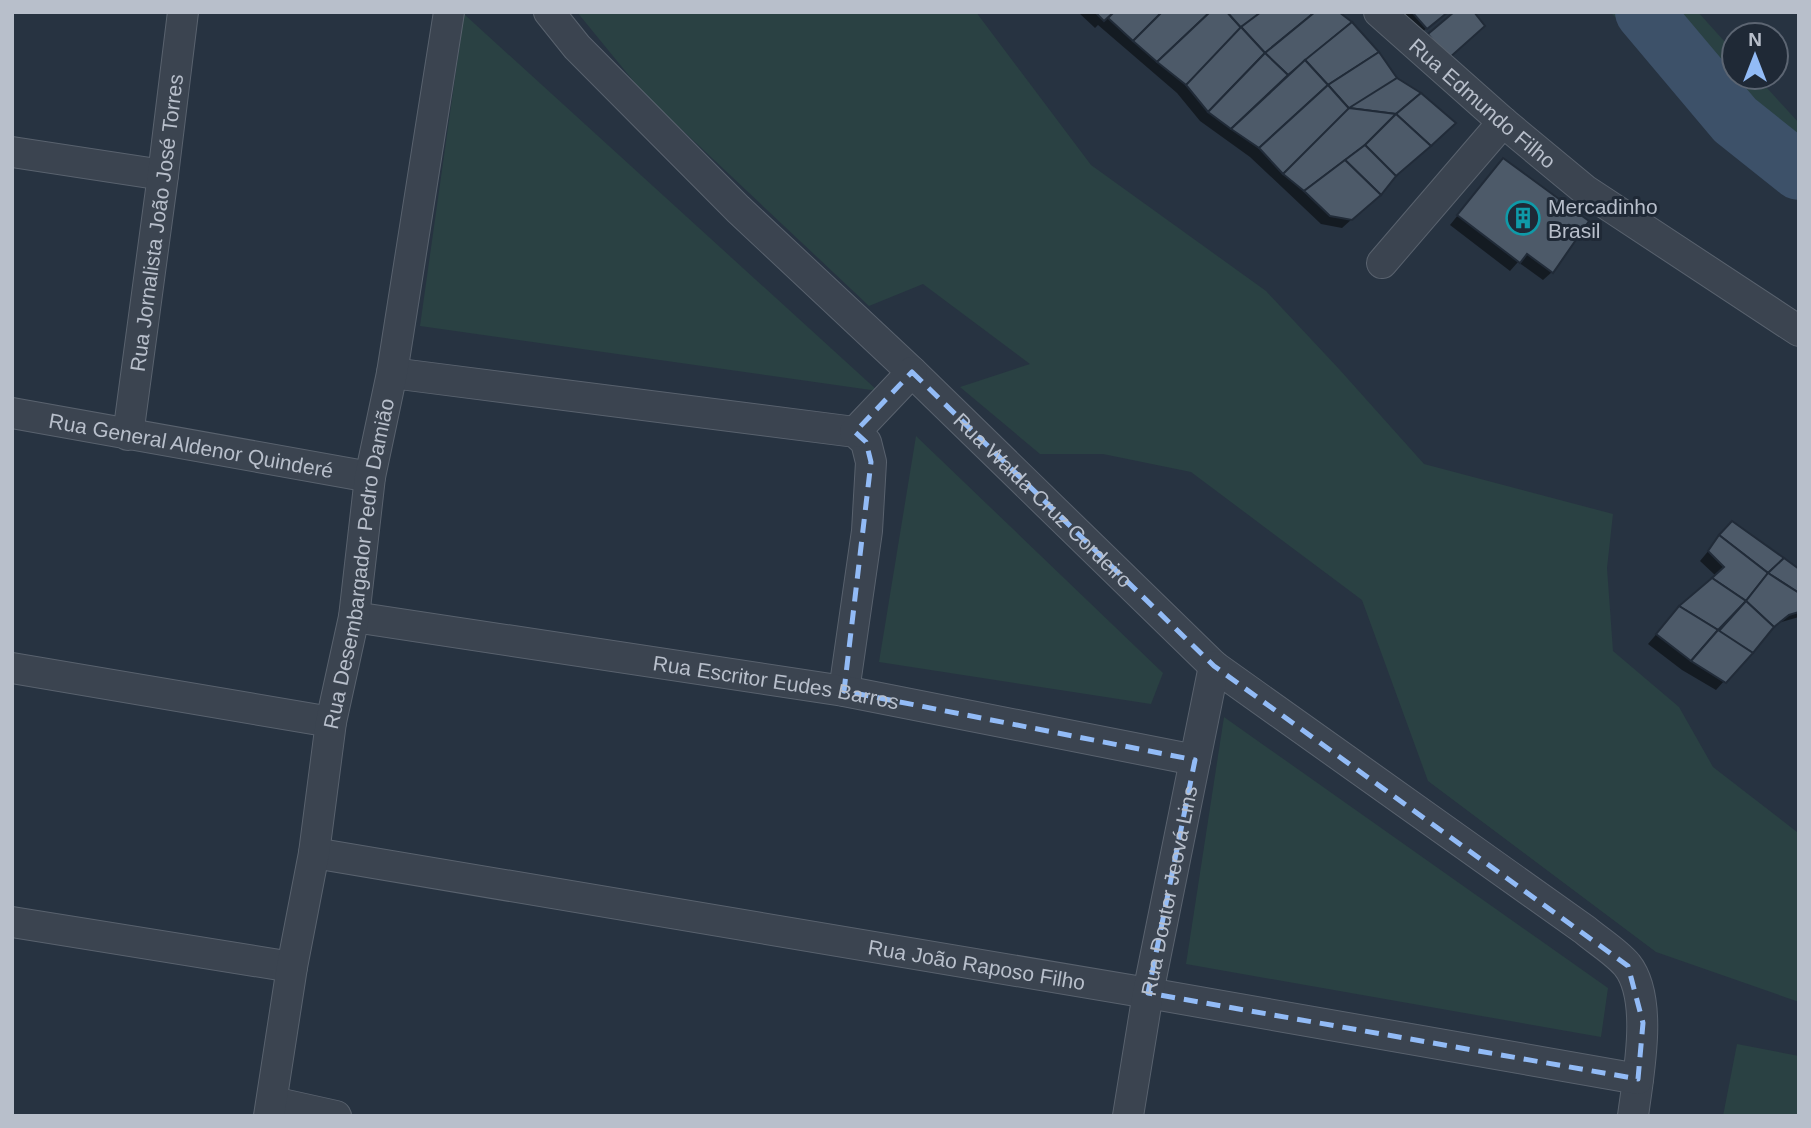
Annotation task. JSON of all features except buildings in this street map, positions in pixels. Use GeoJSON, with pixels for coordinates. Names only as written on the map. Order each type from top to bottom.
{"type":"FeatureCollection","features":[{"type":"Feature","properties":{"kind":"street","name":"Rua Jornalista João José Torres"},"geometry":{"type":"LineString","coordinates":[[128,435],[183,12]]}},
{"type":"Feature","properties":{"kind":"street","name":"Rua Desembargador Pedro Damião"},"geometry":{"type":"LineString","coordinates":[[271,1109],[292,967],[314,853],[331,722],[354,617],[370,477],[391,373],[449,12]]}},
{"type":"Feature","properties":{"kind":"street","name":"Rua Walda Cruz Cordeiro"},"geometry":{"type":"LineString","coordinates":[[549,12],[576,47],[738,209],[912,372],[1214,666],[1585,930],[1628,966],[1643,1023],[1633,1116]]}},
{"type":"Feature","properties":{"kind":"street","name":"Rua Edmundo Filho"},"geometry":{"type":"LineString","coordinates":[[1379,12],[1503,122],[1585,190],[1799,331]]}},
{"type":"Feature","properties":{"kind":"street"},"geometry":{"type":"LineString","coordinates":[[1382,263],[1503,122]]}},
{"type":"Feature","properties":{"kind":"street"},"geometry":{"type":"LineString","coordinates":[[12,152],[163,175]]}},
{"type":"Feature","properties":{"kind":"street"},"geometry":{"type":"LineString","coordinates":[[855,432],[912,372]]}},
{"type":"Feature","properties":{"kind":"street"},"geometry":{"type":"LineString","coordinates":[[391,373],[855,432],[866,442],[871,462],[867,531],[845,691]]}},
{"type":"Feature","properties":{"kind":"street","name":"Rua General Aldenor Quinderé"},"geometry":{"type":"LineString","coordinates":[[12,413],[370,477]]}},
{"type":"Feature","properties":{"kind":"street","name":"Rua Escritor Eudes Barros"},"geometry":{"type":"LineString","coordinates":[[354,617],[845,691],[1195,760]]}},
{"type":"Feature","properties":{"kind":"street","name":"Rua Doutor Jeová Lins"},"geometry":{"type":"LineString","coordinates":[[1128,1116],[1148,993],[1214,666]]}},
{"type":"Feature","properties":{"kind":"street"},"geometry":{"type":"LineString","coordinates":[[12,668],[331,722]]}},
{"type":"Feature","properties":{"kind":"street","name":"Rua João Raposo Filho"},"geometry":{"type":"LineString","coordinates":[[314,853],[1148,993],[1638,1079]]}},
{"type":"Feature","properties":{"kind":"street"},"geometry":{"type":"LineString","coordinates":[[12,922],[292,967]]}},
{"type":"Feature","properties":{"kind":"street"},"geometry":{"type":"LineString","coordinates":[[271,1109],[336,1116]]}},
{"type":"Feature","properties":{"kind":"highlighted area"},"geometry":{"type":"Polygon","coordinates":[[[912,372],[1214,666],[1628,966],[1643,1023],[1638,1079],[1148,993],[1195,760],[844,691],[871,462],[866,442],[855,432],[912,372]]]}},
{"type":"Feature","properties":{"kind":"green space"},"geometry":{"type":"Polygon","coordinates":[[[577,12],[976,12],[1091,165],[1266,291],[1424,464],[1613,514],[1607,568],[1613,651],[1679,707],[1713,767],[1797,832],[1799,829],[1799,1002],[1656,952],[1428,781],[1362,600],[1191,472],[1103,454],[1040,454],[960,387],[1030,364],[923,284],[869,306],[644,94],[577,12]]]}},
{"type":"Feature","properties":{"kind":"green space"},"geometry":{"type":"Polygon","coordinates":[[[1610,12],[1698,12],[1720,36],[1720,91],[1770,91],[1799,123],[1799,196],[1610,12]]]}},
{"type":"Feature","properties":{"kind":"green space"},"geometry":{"type":"Polygon","coordinates":[[[464,14],[878,391],[420,326],[464,14]]]}},
{"type":"Feature","properties":{"kind":"green space"},"geometry":{"type":"Polygon","coordinates":[[[916,436],[1163,673],[1151,704],[879,662],[916,436]]]}},
{"type":"Feature","properties":{"kind":"green space"},"geometry":{"type":"Polygon","coordinates":[[[1224,717],[1608,988],[1601,1037],[1186,964],[1224,717]]]}},
{"type":"Feature","properties":{"kind":"green space"},"geometry":{"type":"Polygon","coordinates":[[[1737,1044],[1799,1056],[1799,1116],[1723,1116],[1737,1044]]]}},
{"type":"Feature","properties":{"kind":"waterway"},"geometry":{"type":"LineString","coordinates":[[1644,12],[1735,120],[1799,171]]}},
{"type":"Feature","properties":{"kind":"place","name":"Mercadinho Brasil"},"geometry":{"type":"Point","coordinates":[1523,218]}}]}
